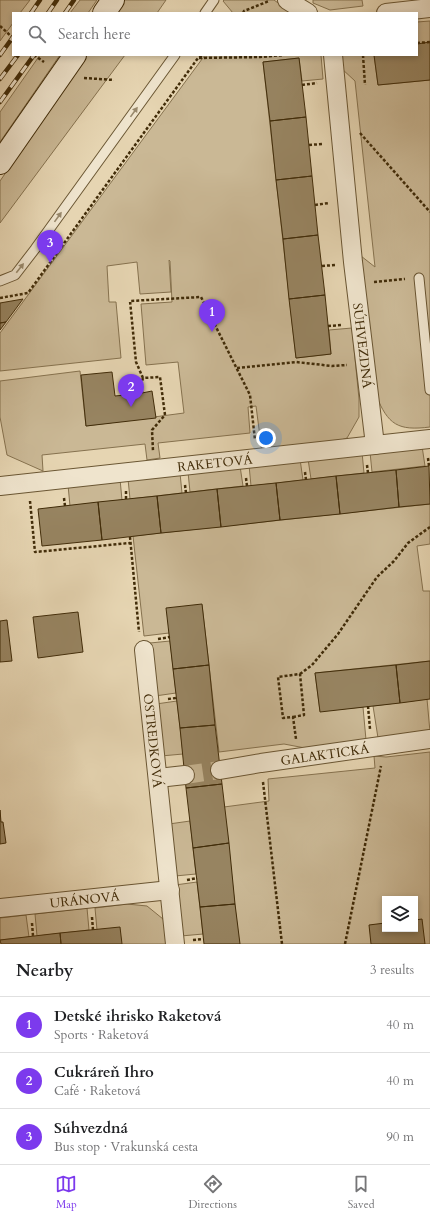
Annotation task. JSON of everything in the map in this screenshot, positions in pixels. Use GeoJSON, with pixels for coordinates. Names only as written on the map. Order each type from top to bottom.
{"type":"FeatureCollection","features":[{"type":"Feature","properties":{"kind":"main road"},"geometry":{"type":"LineString","coordinates":[[105,12],[113,0]]}},
{"type":"Feature","properties":{"kind":"main road"},"geometry":{"type":"LineString","coordinates":[[0,163],[74,56]]}},
{"type":"Feature","properties":{"kind":"street"},"geometry":{"type":"LineString","coordinates":[[287,0],[306,12]]}},
{"type":"Feature","properties":{"kind":"street"},"geometry":{"type":"LineString","coordinates":[[395,12],[430,8]]}},
{"type":"Feature","properties":{"kind":"street","name":"SÚHVEZDNÁ"},"geometry":{"type":"LineString","coordinates":[[333,56],[356,283],[375,446]]}},
{"type":"Feature","properties":{"kind":"street","name":"RAKETOVÁ"},"geometry":{"type":"LineString","coordinates":[[0,486],[430,439]]}},
{"type":"Feature","properties":{"kind":"street","name":"OSTREDKOVÁ"},"geometry":{"type":"LineString","coordinates":[[144,650],[175,944]]}},
{"type":"Feature","properties":{"kind":"street","name":"GALAKTICKÁ"},"geometry":{"type":"LineString","coordinates":[[220,770],[430,739]]}},
{"type":"Feature","properties":{"kind":"street"},"geometry":{"type":"LineString","coordinates":[[158,778],[185,775]]}},
{"type":"Feature","properties":{"kind":"street","name":"URÁNOVÁ"},"geometry":{"type":"LineString","coordinates":[[0,908],[170,890]]}},
{"type":"Feature","properties":{"kind":"lane"},"geometry":{"type":"LineString","coordinates":[[206,12],[214,0]]}},
{"type":"Feature","properties":{"kind":"lane"},"geometry":{"type":"LineString","coordinates":[[0,281],[15,275],[174,56]]}},
{"type":"Feature","properties":{"kind":"lane"},"geometry":{"type":"LineString","coordinates":[[419,278],[430,390]]}},
{"type":"Feature","properties":{"kind":"path"},"geometry":{"type":"LineString","coordinates":[[244,12],[271,0]]}},
{"type":"Feature","properties":{"kind":"path"},"geometry":{"type":"LineString","coordinates":[[0,26],[12,37]]}},
{"type":"Feature","properties":{"kind":"path"},"geometry":{"type":"LineString","coordinates":[[418,43],[430,42]]}},
{"type":"Feature","properties":{"kind":"path"},"geometry":{"type":"LineString","coordinates":[[35,56],[40,60]]}},
{"type":"Feature","properties":{"kind":"path"},"geometry":{"type":"LineString","coordinates":[[0,298],[28,293],[198,58],[201,56]]}},
{"type":"Feature","properties":{"kind":"path"},"geometry":{"type":"LineString","coordinates":[[198,58],[272,56]]}},
{"type":"Feature","properties":{"kind":"path"},"geometry":{"type":"LineString","coordinates":[[363,56],[365,85]]}},
{"type":"Feature","properties":{"kind":"path"},"geometry":{"type":"LineString","coordinates":[[363,134],[430,212]]}},
{"type":"Feature","properties":{"kind":"path"},"geometry":{"type":"LineString","coordinates":[[356,283],[419,278]]}},
{"type":"Feature","properties":{"kind":"path"},"geometry":{"type":"LineString","coordinates":[[139,390],[143,378],[136,362],[130,301],[201,297],[250,395],[257,458]]}},
{"type":"Feature","properties":{"kind":"path"},"geometry":{"type":"LineString","coordinates":[[237,368],[296,362],[332,366],[365,363]]}},
{"type":"Feature","properties":{"kind":"path"},"geometry":{"type":"LineString","coordinates":[[143,378],[160,377],[165,415],[152,430],[155,469]]}},
{"type":"Feature","properties":{"kind":"path"},"geometry":{"type":"LineString","coordinates":[[28,483],[36,552],[130,543]]}},
{"type":"Feature","properties":{"kind":"path"},"geometry":{"type":"LineString","coordinates":[[300,674],[304,715],[283,718],[278,677],[300,674],[312,666],[338,634],[377,577],[394,561],[408,543],[430,527]]}},
{"type":"Feature","properties":{"kind":"path"},"geometry":{"type":"LineString","coordinates":[[130,537],[140,641],[144,650]]}},
{"type":"Feature","properties":{"kind":"path"},"geometry":{"type":"LineString","coordinates":[[293,717],[298,758]]}},
{"type":"Feature","properties":{"kind":"path"},"geometry":{"type":"LineString","coordinates":[[345,944],[386,746]]}},
{"type":"Feature","properties":{"kind":"path"},"geometry":{"type":"LineString","coordinates":[[261,763],[282,944]]}},
{"type":"Feature","properties":{"kind":"shaded area"},"geometry":{"type":"Polygon","coordinates":[[[0,0],[30,0],[21,12],[12,12],[12,24],[0,41],[0,0]]]}},
{"type":"Feature","properties":{"kind":"shaded area"},"geometry":{"type":"Polygon","coordinates":[[[80,0],[97,0],[89,12],[71,12],[80,0]]]}},
{"type":"Feature","properties":{"kind":"shaded area"},"geometry":{"type":"Polygon","coordinates":[[[124,0],[166,0],[158,12],[117,12],[124,0]]]}},
{"type":"Feature","properties":{"kind":"shaded area"},"geometry":{"type":"Polygon","coordinates":[[[274,0],[291,12],[232,12],[223,1],[274,0]]]}},
{"type":"Feature","properties":{"kind":"shaded area"},"geometry":{"type":"Polygon","coordinates":[[[313,0],[362,0],[363,6],[330,10],[313,3],[313,0]]]}},
{"type":"Feature","properties":{"kind":"shaded area"},"geometry":{"type":"Polygon","coordinates":[[[430,21],[430,42],[418,44],[418,22],[430,21]]]}},
{"type":"Feature","properties":{"kind":"shaded area"},"geometry":{"type":"Polygon","coordinates":[[[39,56],[59,56],[0,142],[0,112],[39,56]]]}},
{"type":"Feature","properties":{"kind":"shaded area"},"geometry":{"type":"Polygon","coordinates":[[[86,56],[124,56],[0,223],[0,181],[86,56]]]}},
{"type":"Feature","properties":{"kind":"shaded area"},"geometry":{"type":"Polygon","coordinates":[[[204,56],[321,56],[323,79],[302,81],[299,58],[263,62],[296,358],[331,354],[329,330],[352,328],[359,399],[359,417],[347,438],[327,445],[262,452],[256,406],[248,407],[250,433],[158,443],[160,458],[147,460],[145,444],[42,455],[43,471],[7,455],[0,417],[0,381],[80,371],[86,426],[184,413],[178,362],[146,365],[141,304],[172,302],[170,261],[169,260],[171,292],[140,294],[137,262],[107,266],[109,302],[116,302],[121,358],[0,371],[0,333],[204,56]]]}},
{"type":"Feature","properties":{"kind":"shaded area"},"geometry":{"type":"Polygon","coordinates":[[[342,56],[374,56],[378,85],[430,80],[430,427],[410,428],[402,427],[396,424],[385,413],[376,395],[361,256],[375,267],[355,81],[341,68],[342,56]]]}},
{"type":"Feature","properties":{"kind":"shaded area"},"geometry":{"type":"Polygon","coordinates":[[[422,446],[425,466],[372,472],[370,452],[422,446]]]}},
{"type":"Feature","properties":{"kind":"shaded area"},"geometry":{"type":"Polygon","coordinates":[[[362,452],[364,473],[311,479],[308,459],[362,452]]]}},
{"type":"Feature","properties":{"kind":"shaded area"},"geometry":{"type":"Polygon","coordinates":[[[300,459],[303,480],[251,486],[249,465],[300,459]]]}},
{"type":"Feature","properties":{"kind":"shaded area"},"geometry":{"type":"Polygon","coordinates":[[[240,466],[243,486],[190,492],[188,472],[240,466]]]}},
{"type":"Feature","properties":{"kind":"shaded area"},"geometry":{"type":"Polygon","coordinates":[[[180,473],[182,493],[130,499],[128,479],[180,473]]]}},
{"type":"Feature","properties":{"kind":"shaded area"},"geometry":{"type":"Polygon","coordinates":[[[120,479],[122,500],[70,506],[68,485],[120,479]]]}},
{"type":"Feature","properties":{"kind":"shaded area"},"geometry":{"type":"Polygon","coordinates":[[[430,504],[430,544],[417,546],[423,591],[430,591],[430,661],[315,673],[320,711],[363,707],[366,740],[305,748],[284,744],[219,752],[202,605],[169,633],[144,636],[133,536],[430,504]]]}},
{"type":"Feature","properties":{"kind":"shaded area"},"geometry":{"type":"Polygon","coordinates":[[[170,641],[176,693],[155,696],[150,643],[170,641]]]}},
{"type":"Feature","properties":{"kind":"shaded area"},"geometry":{"type":"Polygon","coordinates":[[[427,699],[430,732],[378,738],[373,706],[427,699]]]}},
{"type":"Feature","properties":{"kind":"shaded area"},"geometry":{"type":"Polygon","coordinates":[[[177,701],[183,754],[161,756],[156,704],[177,701]]]}},
{"type":"Feature","properties":{"kind":"shaded area"},"geometry":{"type":"Polygon","coordinates":[[[430,752],[430,944],[239,944],[224,807],[269,801],[268,779],[375,768],[374,756],[386,757],[430,752]]]}},
{"type":"Feature","properties":{"kind":"shaded area"},"geometry":{"type":"Polygon","coordinates":[[[190,821],[196,874],[175,876],[169,824],[190,821]]]}},
{"type":"Feature","properties":{"kind":"shaded area"},"geometry":{"type":"Polygon","coordinates":[[[197,882],[203,934],[181,936],[175,885],[197,882]]]}},
{"type":"Feature","properties":{"kind":"shaded area"},"geometry":{"type":"Polygon","coordinates":[[[127,904],[147,906],[163,919],[171,939],[171,944],[122,944],[97,930],[95,908],[127,904]]]}},
{"type":"Feature","properties":{"kind":"shaded area"},"geometry":{"type":"Polygon","coordinates":[[[87,908],[89,930],[37,936],[35,914],[87,908]]]}},
{"type":"Feature","properties":{"kind":"shaded area"},"geometry":{"type":"Polygon","coordinates":[[[26,915],[29,937],[0,940],[0,918],[26,915]]]}},
{"type":"Feature","properties":{"kind":"building"},"geometry":{"type":"Polygon","coordinates":[[[430,42],[430,80],[378,85],[374,56],[418,56],[418,44],[430,42]]]}},
{"type":"Feature","properties":{"kind":"building"},"geometry":{"type":"Polygon","coordinates":[[[299,58],[306,117],[270,121],[263,62],[299,58]]]}},
{"type":"Feature","properties":{"kind":"building"},"geometry":{"type":"Polygon","coordinates":[[[306,117],[312,176],[276,180],[270,121],[306,117]]]}},
{"type":"Feature","properties":{"kind":"building"},"geometry":{"type":"Polygon","coordinates":[[[312,176],[318,235],[283,239],[276,180],[312,176]]]}},
{"type":"Feature","properties":{"kind":"building"},"geometry":{"type":"Polygon","coordinates":[[[318,235],[325,295],[289,299],[283,239],[318,235]]]}},
{"type":"Feature","properties":{"kind":"building"},"geometry":{"type":"Polygon","coordinates":[[[325,295],[331,354],[296,358],[289,299],[325,295]]]}},
{"type":"Feature","properties":{"kind":"building"},"geometry":{"type":"Polygon","coordinates":[[[23,299],[6,322],[0,323],[0,303],[23,299]]]}},
{"type":"Feature","properties":{"kind":"building"},"geometry":{"type":"Polygon","coordinates":[[[6,322],[0,330],[0,323],[6,322]]]}},
{"type":"Feature","properties":{"kind":"building"},"geometry":{"type":"Polygon","coordinates":[[[112,372],[115,396],[135,394],[136,389],[143,391],[142,393],[152,391],[156,418],[86,426],[81,375],[112,372]]]}},
{"type":"Feature","properties":{"kind":"building"},"geometry":{"type":"Polygon","coordinates":[[[429,466],[430,504],[399,507],[396,470],[429,466]]]}},
{"type":"Feature","properties":{"kind":"building"},"geometry":{"type":"Polygon","coordinates":[[[396,470],[399,507],[340,514],[336,476],[396,470]]]}},
{"type":"Feature","properties":{"kind":"building"},"geometry":{"type":"Polygon","coordinates":[[[336,476],[340,514],[280,520],[276,483],[336,476]]]}},
{"type":"Feature","properties":{"kind":"building"},"geometry":{"type":"Polygon","coordinates":[[[276,483],[280,520],[221,527],[217,489],[276,483]]]}},
{"type":"Feature","properties":{"kind":"building"},"geometry":{"type":"Polygon","coordinates":[[[217,489],[221,527],[161,533],[157,496],[217,489]]]}},
{"type":"Feature","properties":{"kind":"building"},"geometry":{"type":"Polygon","coordinates":[[[157,496],[161,533],[102,540],[98,502],[157,496]]]}},
{"type":"Feature","properties":{"kind":"building"},"geometry":{"type":"Polygon","coordinates":[[[98,502],[102,540],[42,546],[38,509],[98,502]]]}},
{"type":"Feature","properties":{"kind":"building"},"geometry":{"type":"Polygon","coordinates":[[[202,604],[209,665],[173,669],[166,608],[202,604]]]}},
{"type":"Feature","properties":{"kind":"building"},"geometry":{"type":"Polygon","coordinates":[[[78,612],[83,652],[38,658],[33,617],[78,612]]]}},
{"type":"Feature","properties":{"kind":"building"},"geometry":{"type":"Polygon","coordinates":[[[7,620],[12,661],[0,662],[0,621],[7,620]]]}},
{"type":"Feature","properties":{"kind":"building"},"geometry":{"type":"Polygon","coordinates":[[[430,661],[430,699],[400,703],[396,665],[430,661]]]}},
{"type":"Feature","properties":{"kind":"building"},"geometry":{"type":"Polygon","coordinates":[[[209,665],[215,725],[180,728],[173,669],[209,665]]]}},
{"type":"Feature","properties":{"kind":"building"},"geometry":{"type":"Polygon","coordinates":[[[396,665],[400,703],[320,712],[315,673],[396,665]]]}},
{"type":"Feature","properties":{"kind":"building"},"geometry":{"type":"Polygon","coordinates":[[[215,725],[222,784],[186,788],[180,728],[215,725]]]}},
{"type":"Feature","properties":{"kind":"building"},"geometry":{"type":"Polygon","coordinates":[[[222,784],[229,843],[193,848],[186,788],[222,784]]]}},
{"type":"Feature","properties":{"kind":"building"},"geometry":{"type":"Polygon","coordinates":[[[0,810],[6,843],[0,844],[0,810]]]}},
{"type":"Feature","properties":{"kind":"building"},"geometry":{"type":"Polygon","coordinates":[[[229,843],[235,904],[200,907],[193,848],[229,843]]]}},
{"type":"Feature","properties":{"kind":"building"},"geometry":{"type":"Polygon","coordinates":[[[235,904],[240,944],[204,944],[200,907],[235,904]]]}},
{"type":"Feature","properties":{"kind":"building"},"geometry":{"type":"Polygon","coordinates":[[[422,919],[425,944],[371,944],[369,925],[382,923],[382,932],[418,932],[418,920],[422,919]]]}},
{"type":"Feature","properties":{"kind":"building"},"geometry":{"type":"Polygon","coordinates":[[[120,927],[122,944],[61,944],[60,933],[120,927]]]}},
{"type":"Feature","properties":{"kind":"building"},"geometry":{"type":"Polygon","coordinates":[[[60,933],[61,944],[1,944],[0,940],[60,933]]]}},
{"type":"Feature","properties":{"kind":"tunnel"},"geometry":{"type":"LineString","coordinates":[[185,775],[220,770]]}},
{"type":"Feature","properties":{"kind":"railway"},"geometry":{"type":"LineString","coordinates":[[32,12],[40,0]]}},
{"type":"Feature","properties":{"kind":"railway"},"geometry":{"type":"LineString","coordinates":[[49,12],[57,0]]}},
{"type":"Feature","properties":{"kind":"railway"},"geometry":{"type":"LineString","coordinates":[[66,12],[74,0]]}},
{"type":"Feature","properties":{"kind":"railway"},"geometry":{"type":"LineString","coordinates":[[0,55],[12,38]]}},
{"type":"Feature","properties":{"kind":"railway"},"geometry":{"type":"LineString","coordinates":[[0,79],[17,56]]}},
{"type":"Feature","properties":{"kind":"railway"},"geometry":{"type":"LineString","coordinates":[[0,102],[33,56]]}},
{"type":"Feature","properties":{"kind":"place","name":"Súhvezdná"},"geometry":{"type":"Point","coordinates":[50,263]}},
{"type":"Feature","properties":{"kind":"place","name":"Detské ihrisko Raketová"},"geometry":{"type":"Point","coordinates":[212,332]}},
{"type":"Feature","properties":{"kind":"place","name":"Cukráreň Ihro"},"geometry":{"type":"Point","coordinates":[131,407]}}]}
